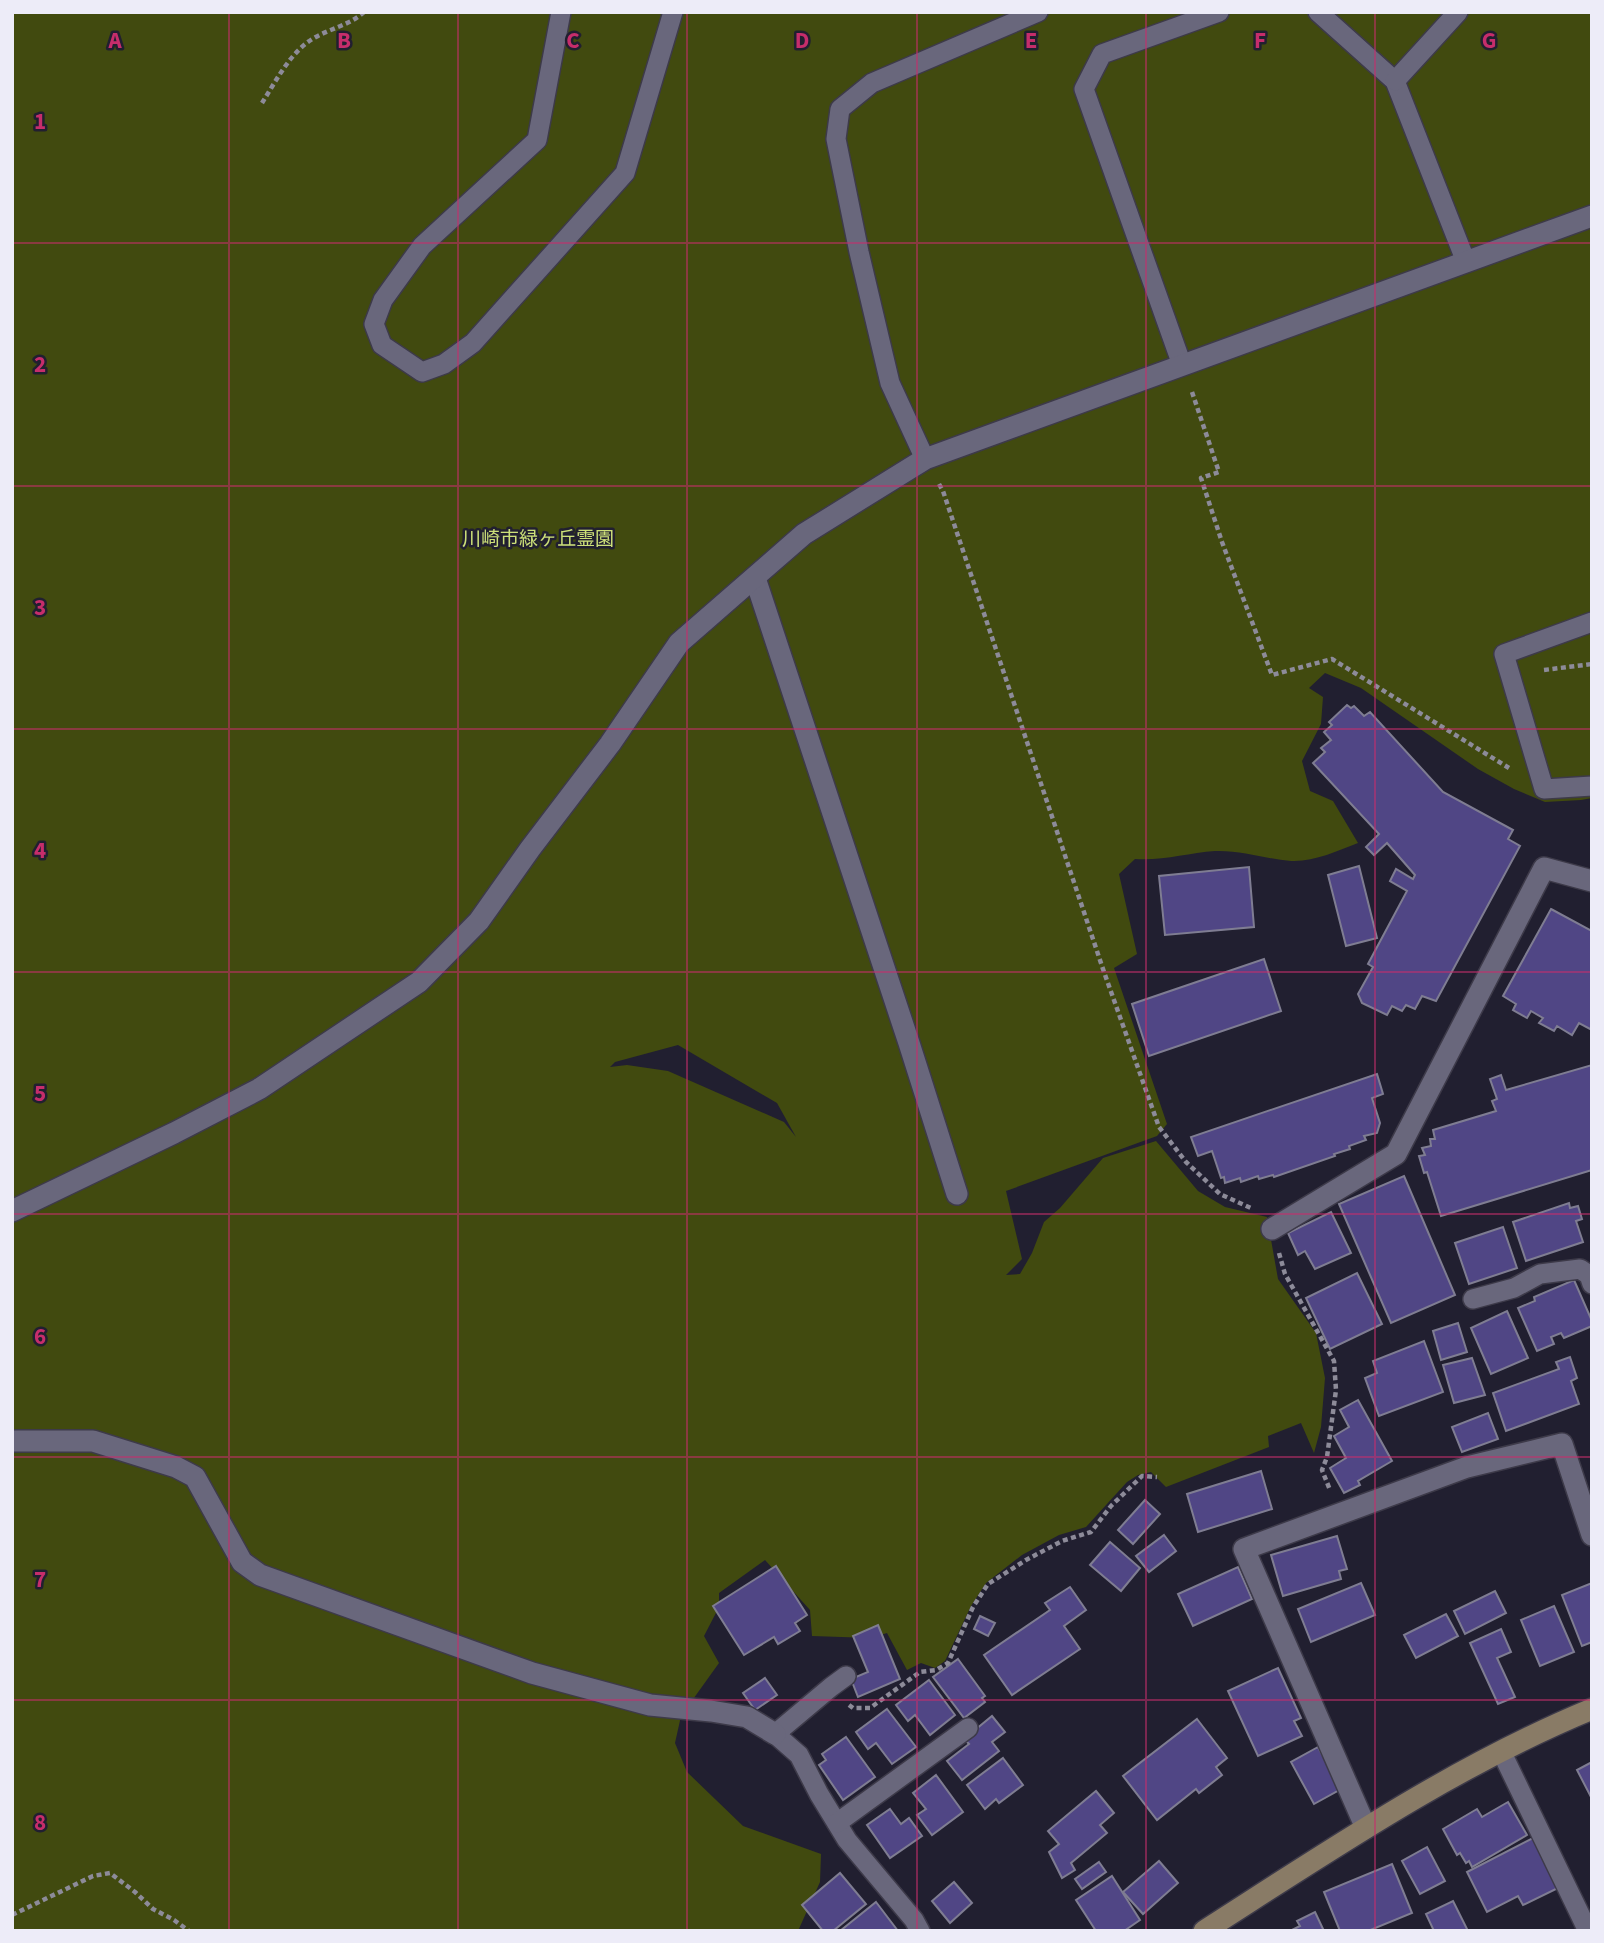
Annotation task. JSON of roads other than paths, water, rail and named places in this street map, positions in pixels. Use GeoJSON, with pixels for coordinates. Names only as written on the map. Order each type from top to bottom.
{"type":"FeatureCollection","features":[{"type":"Feature","properties":{"kind":"street"},"geometry":{"type":"LineString","coordinates":[[12,1211],[259,1089],[419,982],[479,920],[610,744],[679,643],[804,534],[925,459],[1185,373],[1466,262],[1592,216]]}},
{"type":"Feature","properties":{"kind":"street"},"geometry":{"type":"LineString","coordinates":[[754,578],[957,1194]]}},
{"type":"Feature","properties":{"kind":"street"},"geometry":{"type":"LineString","coordinates":[[1276,1227],[1396,1154],[1544,868],[1592,881]]}},
{"type":"Feature","properties":{"kind":"street"},"geometry":{"type":"LineString","coordinates":[[12,1441],[93,1441],[176,1467],[195,1477],[242,1562],[260,1575],[533,1673],[650,1705],[747,1717],[775,1734]]}},
{"type":"Feature","properties":{"kind":"street"},"geometry":{"type":"LineString","coordinates":[[1367,1828],[1244,1549],[1467,1467],[1562,1444],[1592,1535]]}},
{"type":"Feature","properties":{"kind":"street"},"geometry":{"type":"LineString","coordinates":[[1204,1931],[1333,1847],[1461,1772],[1544,1728],[1592,1709]]}},
{"type":"Feature","properties":{"kind":"lane"},"geometry":{"type":"LineString","coordinates":[[561,12],[537,140],[422,246],[383,300],[374,324],[382,345],[422,372],[444,364],[473,343],[625,173],[673,12]]}},
{"type":"Feature","properties":{"kind":"lane"},"geometry":{"type":"LineString","coordinates":[[925,459],[890,383],[836,139],[840,109],[872,83],[1038,12]]}},
{"type":"Feature","properties":{"kind":"lane"},"geometry":{"type":"LineString","coordinates":[[1185,373],[1084,89],[1102,54],[1219,12]]}},
{"type":"Feature","properties":{"kind":"lane"},"geometry":{"type":"LineString","coordinates":[[1318,12],[1395,81],[1466,262]]}},
{"type":"Feature","properties":{"kind":"lane"},"geometry":{"type":"LineString","coordinates":[[1395,81],[1458,12]]}},
{"type":"Feature","properties":{"kind":"lane"},"geometry":{"type":"LineString","coordinates":[[1592,622],[1504,654],[1544,789],[1592,786]]}},
{"type":"Feature","properties":{"kind":"lane"},"geometry":{"type":"LineString","coordinates":[[1473,1299],[1514,1287],[1540,1274],[1580,1269],[1590,1275],[1592,1284]]}},
{"type":"Feature","properties":{"kind":"lane"},"geometry":{"type":"LineString","coordinates":[[839,1682],[775,1734],[799,1755],[847,1840],[914,1920],[919,1931]]}},
{"type":"Feature","properties":{"kind":"lane"},"geometry":{"type":"LineString","coordinates":[[837,1823],[968,1728]]}},
{"type":"Feature","properties":{"kind":"lane"},"geometry":{"type":"LineString","coordinates":[[1502,1751],[1588,1931]]}},
{"type":"Feature","properties":{"kind":"park label","name":"川崎市緑ヶ丘霊園"},"geometry":{"type":"Point","coordinates":[538,538]}}]}
